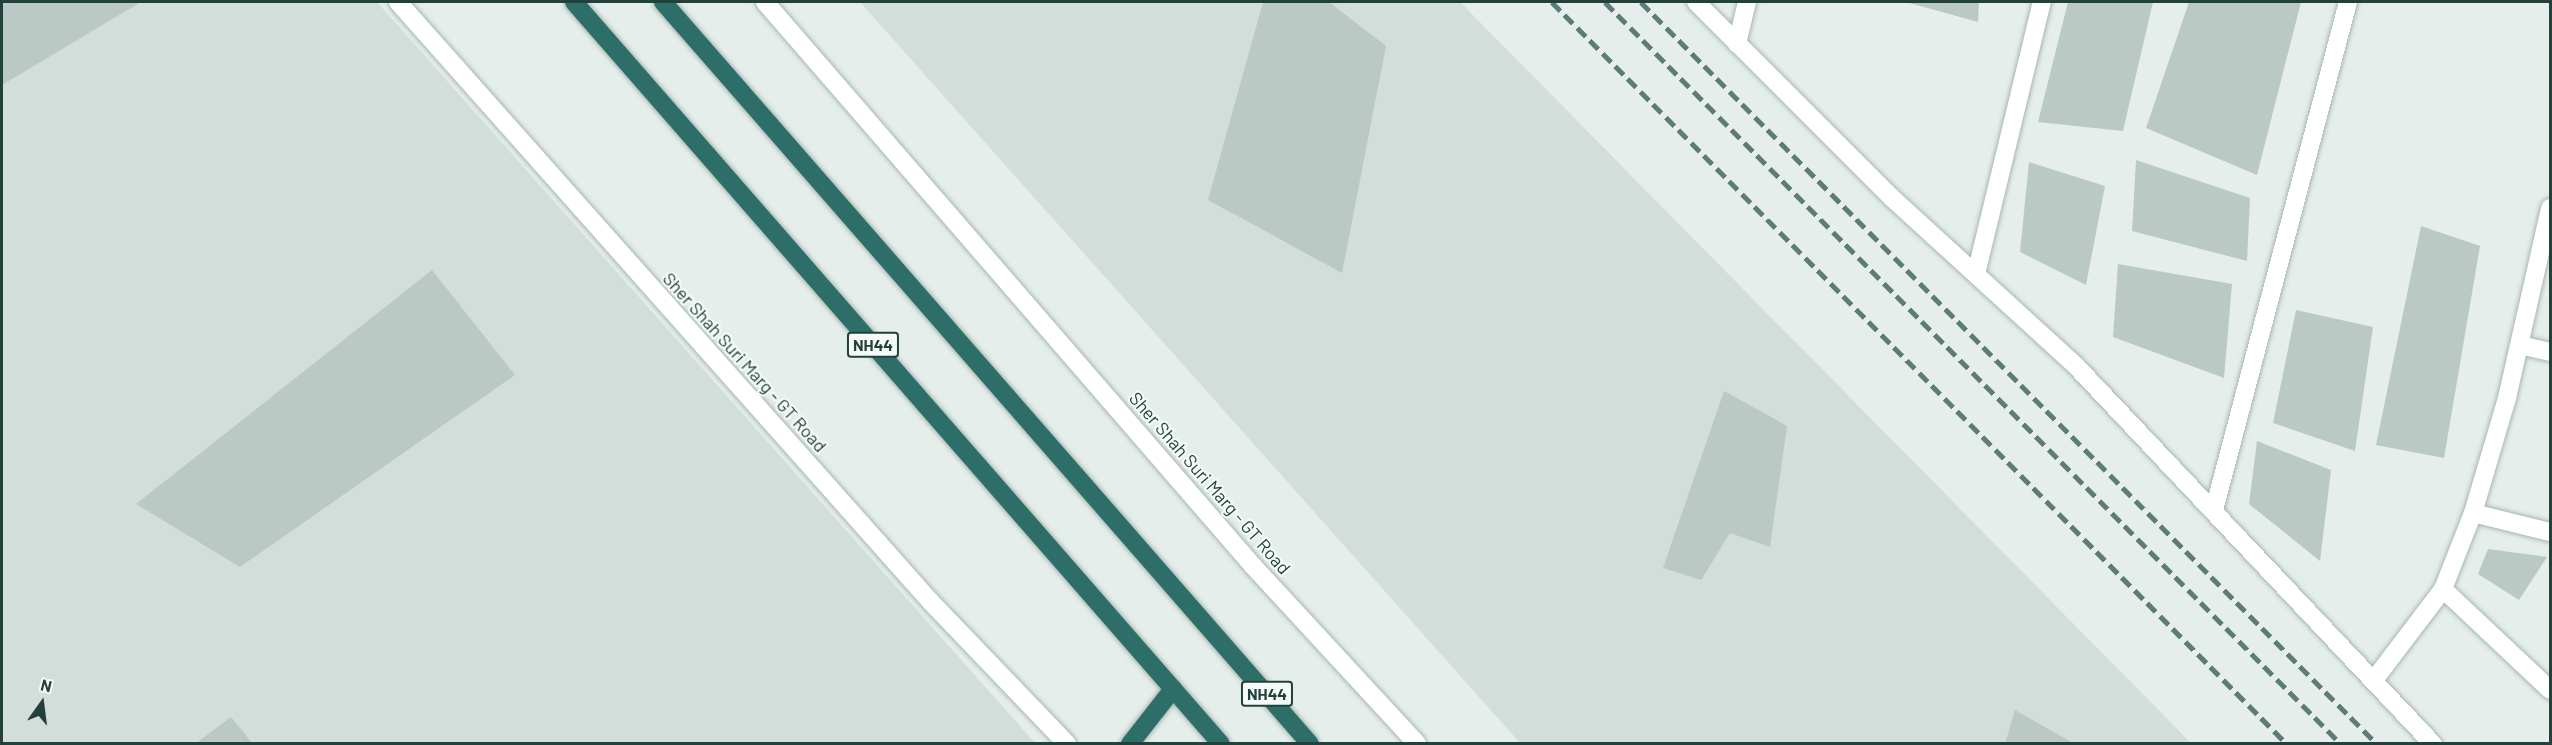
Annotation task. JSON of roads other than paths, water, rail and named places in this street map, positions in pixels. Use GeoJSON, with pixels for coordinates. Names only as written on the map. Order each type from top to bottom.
{"type":"FeatureCollection","features":[{"type":"Feature","properties":{"kind":"highway","name":"NH44"},"geometry":{"type":"LineString","coordinates":[[574,2],[1221,744]]}},
{"type":"Feature","properties":{"kind":"highway","name":"NH44"},"geometry":{"type":"LineString","coordinates":[[663,2],[1310,744]]}},
{"type":"Feature","properties":{"kind":"highway"},"geometry":{"type":"LineString","coordinates":[[1130,744],[1173,689]]}},
{"type":"Feature","properties":{"kind":"street","name":"Sher Shah Suri Marg - GT Road"},"geometry":{"type":"LineString","coordinates":[[399,2],[930,601],[1067,744]]}},
{"type":"Feature","properties":{"kind":"street","name":"Sher Shah Suri Marg - GT Road"},"geometry":{"type":"LineString","coordinates":[[765,2],[1253,566],[1417,744]]}},
{"type":"Feature","properties":{"kind":"street"},"geometry":{"type":"LineString","coordinates":[[1696,2],[1976,274],[2076,366],[2433,744]]}},
{"type":"Feature","properties":{"kind":"street"},"geometry":{"type":"LineString","coordinates":[[1737,44],[1747,2]]}},
{"type":"Feature","properties":{"kind":"street"},"geometry":{"type":"LineString","coordinates":[[1976,274],[2042,2]]}},
{"type":"Feature","properties":{"kind":"street"},"geometry":{"type":"LineString","coordinates":[[2214,510],[2348,2]]}},
{"type":"Feature","properties":{"kind":"street"},"geometry":{"type":"LineString","coordinates":[[2374,680],[2443,589],[2473,513],[2520,345],[2550,208]]}},
{"type":"Feature","properties":{"kind":"street"},"geometry":{"type":"LineString","coordinates":[[2520,345],[2550,352]]}},
{"type":"Feature","properties":{"kind":"street"},"geometry":{"type":"LineString","coordinates":[[2473,513],[2550,532]]}},
{"type":"Feature","properties":{"kind":"street"},"geometry":{"type":"LineString","coordinates":[[2443,589],[2550,690]]}},
{"type":"Feature","properties":{"kind":"railway"},"geometry":{"type":"LineString","coordinates":[[1552,2],[2287,744]]}},
{"type":"Feature","properties":{"kind":"railway"},"geometry":{"type":"LineString","coordinates":[[1605,2],[2341,744]]}},
{"type":"Feature","properties":{"kind":"railway"},"geometry":{"type":"LineString","coordinates":[[1641,2],[2377,744]]}}]}
